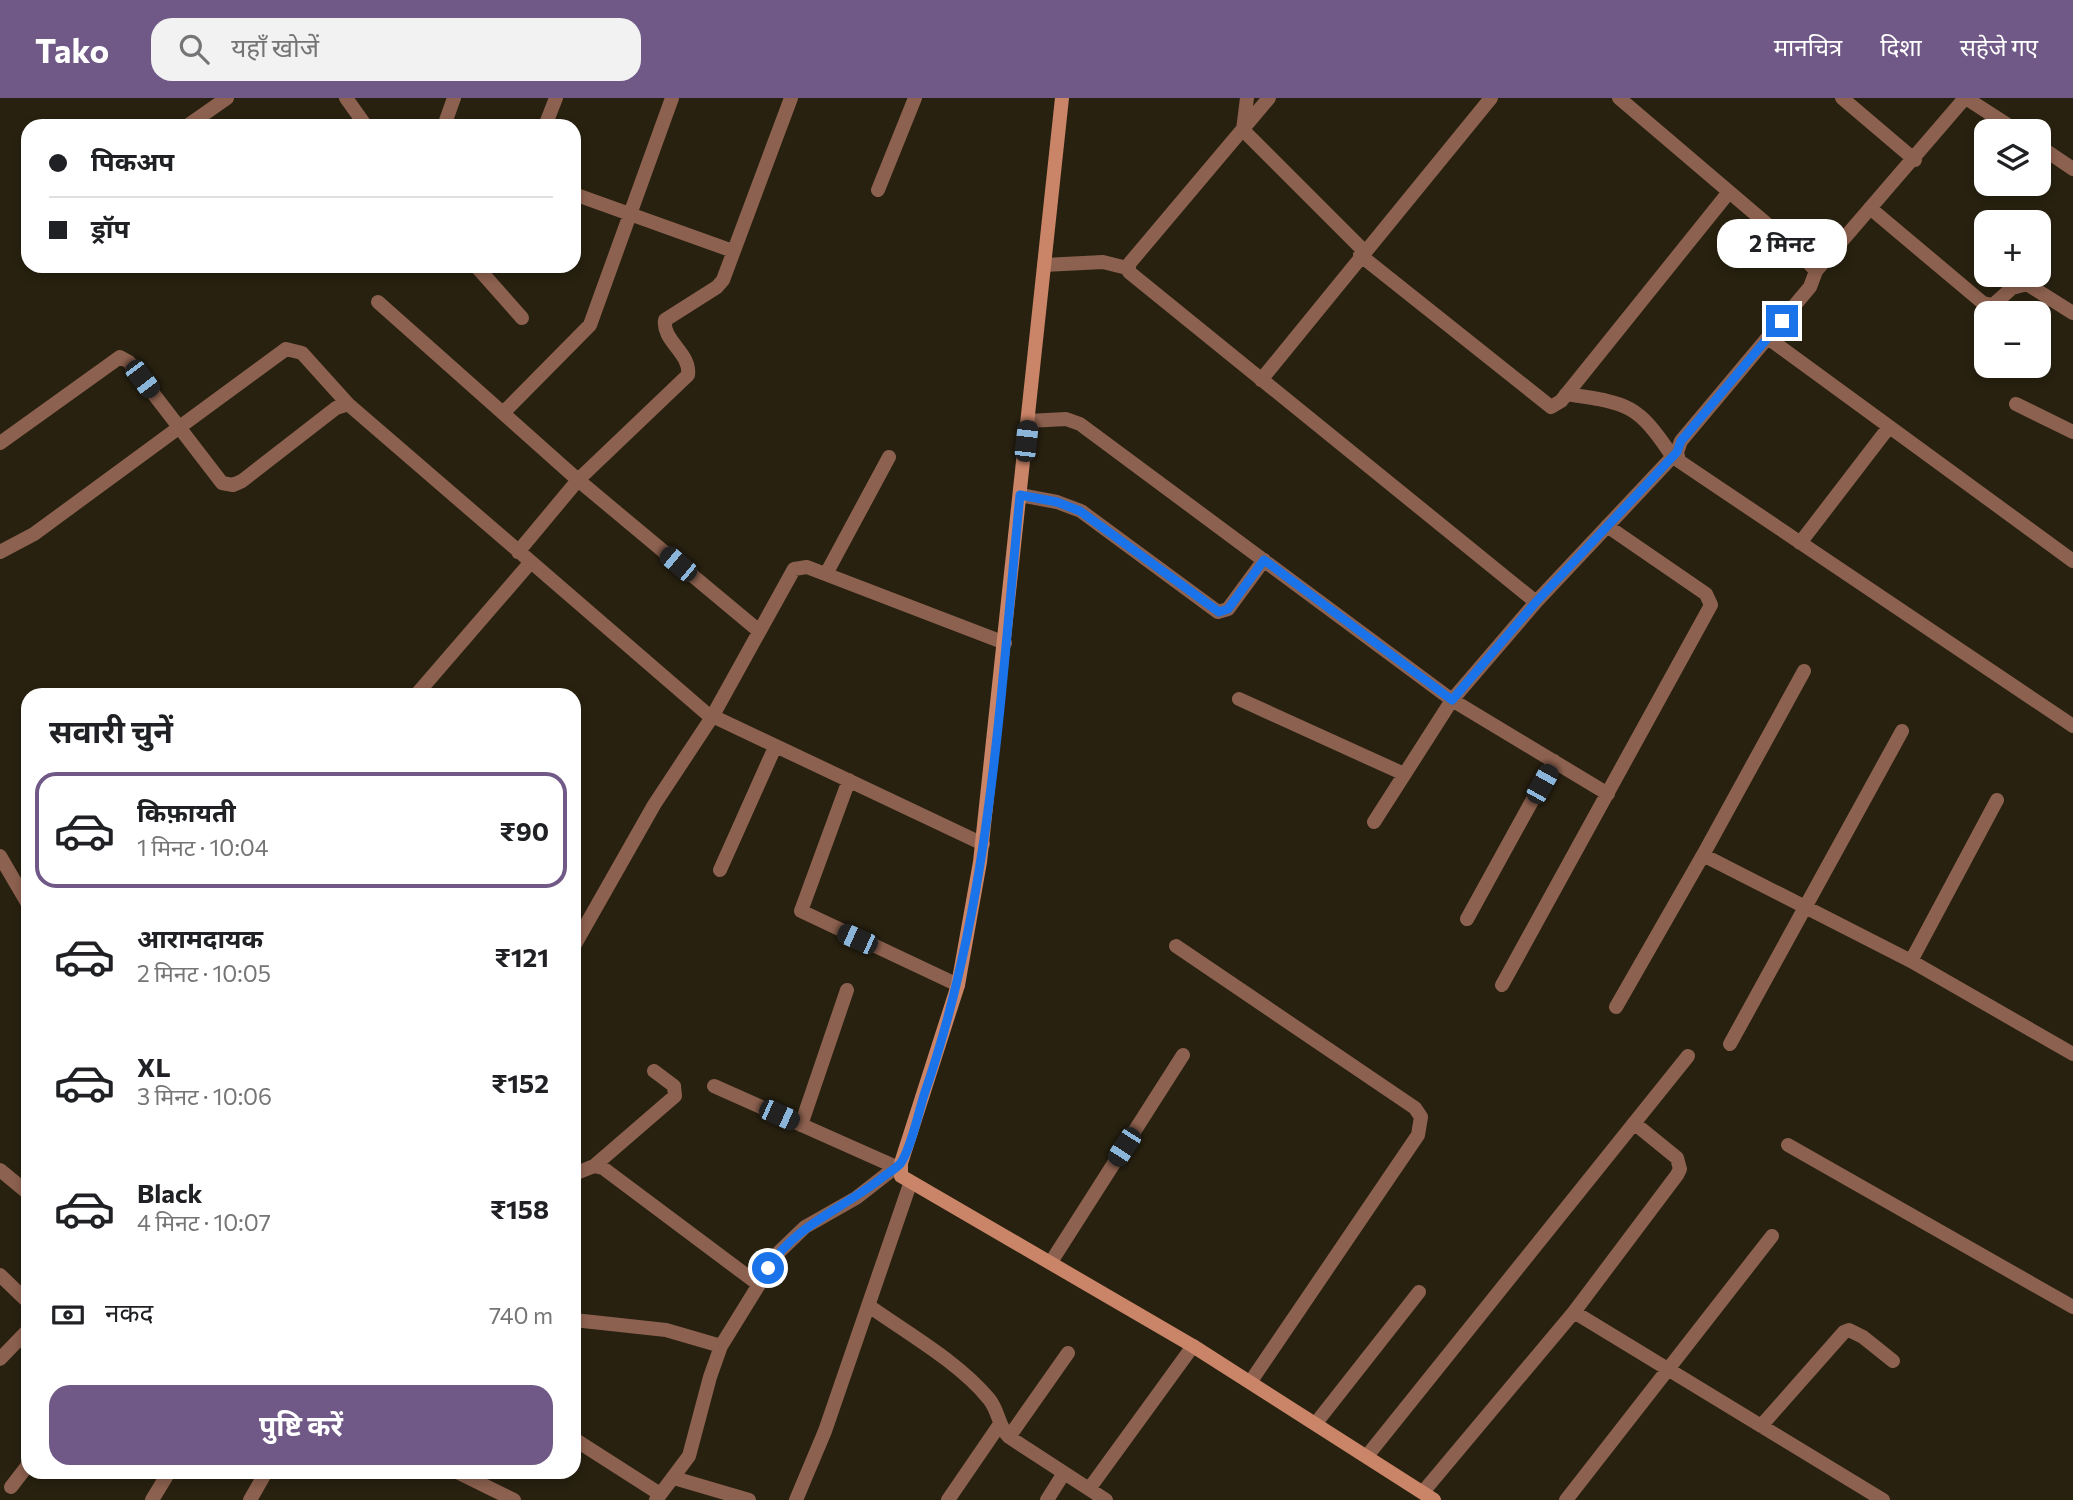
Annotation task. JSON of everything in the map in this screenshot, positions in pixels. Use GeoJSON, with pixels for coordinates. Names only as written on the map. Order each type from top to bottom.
{"type":"FeatureCollection","features":[{"type":"Feature","properties":{"kind":"street"},"geometry":{"type":"LineString","coordinates":[[197,119],[227,98]]}},
{"type":"Feature","properties":{"kind":"street"},"geometry":{"type":"LineString","coordinates":[[446,119],[454,98]]}},
{"type":"Feature","properties":{"kind":"street"},"geometry":{"type":"LineString","coordinates":[[548,119],[556,98]]}},
{"type":"Feature","properties":{"kind":"street"},"geometry":{"type":"LineString","coordinates":[[503,413],[590,325],[672,98]]}},
{"type":"Feature","properties":{"kind":"street"},"geometry":{"type":"LineString","coordinates":[[518,552],[578,480],[688,374],[685,360],[665,331],[665,320],[717,287],[727,272],[791,98]]}},
{"type":"Feature","properties":{"kind":"street"},"geometry":{"type":"LineString","coordinates":[[878,190],[915,98]]}},
{"type":"Feature","properties":{"kind":"street"},"geometry":{"type":"LineString","coordinates":[[581,1444],[658,1497],[689,1456],[696,1438],[710,1377],[722,1346],[779,1252],[805,1227],[856,1198],[898,1165],[943,1040],[958,985],[983,844],[1062,98]]}},
{"type":"Feature","properties":{"kind":"street"},"geometry":{"type":"LineString","coordinates":[[1243,130],[1247,98]]}},
{"type":"Feature","properties":{"kind":"street"},"geometry":{"type":"LineString","coordinates":[[1127,268],[1269,98]]}},
{"type":"Feature","properties":{"kind":"street"},"geometry":{"type":"LineString","coordinates":[[1261,380],[1491,98]]}},
{"type":"Feature","properties":{"kind":"street"},"geometry":{"type":"LineString","coordinates":[[1619,98],[1794,247],[1816,271]]}},
{"type":"Feature","properties":{"kind":"street"},"geometry":{"type":"LineString","coordinates":[[1374,822],[1452,700],[1536,602],[1674,454],[1681,441],[1810,287],[1816,271],[1966,98],[1998,119]]}},
{"type":"Feature","properties":{"kind":"street"},"geometry":{"type":"LineString","coordinates":[[349,99],[362,119]]}},
{"type":"Feature","properties":{"kind":"street"},"geometry":{"type":"LineString","coordinates":[[1851,101],[1915,160]]}},
{"type":"Feature","properties":{"kind":"street"},"geometry":{"type":"LineString","coordinates":[[1243,130],[1362,253],[1546,406],[1557,405],[1729,192]]}},
{"type":"Feature","properties":{"kind":"street"},"geometry":{"type":"LineString","coordinates":[[2051,154],[2073,169]]}},
{"type":"Feature","properties":{"kind":"street"},"geometry":{"type":"LineString","coordinates":[[581,196],[733,251]]}},
{"type":"Feature","properties":{"kind":"street"},"geometry":{"type":"LineString","coordinates":[[1870,208],[1983,303],[1993,305],[2012,288],[2027,284],[2073,313]]}},
{"type":"Feature","properties":{"kind":"street"},"geometry":{"type":"LineString","coordinates":[[1044,265],[1103,262],[1127,268],[1135,278],[1536,602]]}},
{"type":"Feature","properties":{"kind":"street"},"geometry":{"type":"LineString","coordinates":[[486,273],[522,318]]}},
{"type":"Feature","properties":{"kind":"street"},"geometry":{"type":"LineString","coordinates":[[378,302],[578,480],[759,632]]}},
{"type":"Feature","properties":{"kind":"street"},"geometry":{"type":"LineString","coordinates":[[1768,338],[2073,561]]}},
{"type":"Feature","properties":{"kind":"street"},"geometry":{"type":"LineString","coordinates":[[0,552],[34,534],[286,349],[302,353],[348,404],[712,717],[983,844]]}},
{"type":"Feature","properties":{"kind":"street"},"geometry":{"type":"LineString","coordinates":[[0,443],[120,358],[129,362],[222,483],[233,485],[336,408],[348,404]]}},
{"type":"Feature","properties":{"kind":"street"},"geometry":{"type":"LineString","coordinates":[[1566,394],[1626,405],[1653,428],[1687,469],[2073,726]]}},
{"type":"Feature","properties":{"kind":"street"},"geometry":{"type":"LineString","coordinates":[[2016,404],[2073,432]]}},
{"type":"Feature","properties":{"kind":"street"},"geometry":{"type":"LineString","coordinates":[[1028,421],[1066,419],[1080,424],[1452,700],[1608,794]]}},
{"type":"Feature","properties":{"kind":"street"},"geometry":{"type":"LineString","coordinates":[[1800,543],[1889,427]]}},
{"type":"Feature","properties":{"kind":"street"},"geometry":{"type":"LineString","coordinates":[[826,574],[889,457]]}},
{"type":"Feature","properties":{"kind":"street"},"geometry":{"type":"LineString","coordinates":[[1020,495],[1057,502],[1080,511],[1219,612],[1228,609],[1264,560]]}},
{"type":"Feature","properties":{"kind":"street"},"geometry":{"type":"LineString","coordinates":[[1502,985],[1712,605],[1706,594],[1607,526]]}},
{"type":"Feature","properties":{"kind":"street"},"geometry":{"type":"LineString","coordinates":[[422,688],[530,563]]}},
{"type":"Feature","properties":{"kind":"street"},"geometry":{"type":"LineString","coordinates":[[581,921],[712,717],[794,569],[807,567],[1005,643]]}},
{"type":"Feature","properties":{"kind":"street"},"geometry":{"type":"LineString","coordinates":[[1616,1007],[1804,671]]}},
{"type":"Feature","properties":{"kind":"street"},"geometry":{"type":"LineString","coordinates":[[1240,699],[1404,774]]}},
{"type":"Feature","properties":{"kind":"street"},"geometry":{"type":"LineString","coordinates":[[1730,1044],[1902,731]]}},
{"type":"Feature","properties":{"kind":"street"},"geometry":{"type":"LineString","coordinates":[[720,870],[775,747]]}},
{"type":"Feature","properties":{"kind":"street"},"geometry":{"type":"LineString","coordinates":[[1467,919],[1554,761]]}},
{"type":"Feature","properties":{"kind":"street"},"geometry":{"type":"LineString","coordinates":[[849,780],[801,911],[958,985]]}},
{"type":"Feature","properties":{"kind":"street"},"geometry":{"type":"LineString","coordinates":[[1911,961],[1997,800]]}},
{"type":"Feature","properties":{"kind":"street"},"geometry":{"type":"LineString","coordinates":[[1703,855],[1911,961],[2073,1054]]}},
{"type":"Feature","properties":{"kind":"street"},"geometry":{"type":"LineString","coordinates":[[0,856],[21,892]]}},
{"type":"Feature","properties":{"kind":"street"},"geometry":{"type":"LineString","coordinates":[[1176,946],[1415,1108],[1421,1117],[1418,1135],[1251,1381]]}},
{"type":"Feature","properties":{"kind":"street"},"geometry":{"type":"LineString","coordinates":[[801,1125],[847,990]]}},
{"type":"Feature","properties":{"kind":"street"},"geometry":{"type":"LineString","coordinates":[[1051,1262],[1183,1055]]}},
{"type":"Feature","properties":{"kind":"street"},"geometry":{"type":"LineString","coordinates":[[1367,1456],[1688,1056]]}},
{"type":"Feature","properties":{"kind":"street"},"geometry":{"type":"LineString","coordinates":[[581,1171],[594,1166],[675,1096],[674,1086],[654,1071]]}},
{"type":"Feature","properties":{"kind":"street"},"geometry":{"type":"LineString","coordinates":[[714,1086],[898,1165]]}},
{"type":"Feature","properties":{"kind":"street"},"geometry":{"type":"LineString","coordinates":[[898,1165],[901,1177],[910,1184],[1051,1262],[1194,1346],[1429,1496],[1574,1312],[1680,1168],[1677,1158],[1634,1123]]}},
{"type":"Feature","properties":{"kind":"street"},"geometry":{"type":"LineString","coordinates":[[1788,1145],[2073,1307]]}},
{"type":"Feature","properties":{"kind":"street"},"geometry":{"type":"LineString","coordinates":[[594,1166],[603,1168],[758,1284]]}},
{"type":"Feature","properties":{"kind":"street"},"geometry":{"type":"LineString","coordinates":[[0,1170],[21,1187]]}},
{"type":"Feature","properties":{"kind":"street"},"geometry":{"type":"LineString","coordinates":[[798,1499],[825,1431],[910,1184]]}},
{"type":"Feature","properties":{"kind":"street"},"geometry":{"type":"LineString","coordinates":[[1566,1500],[1772,1237]]}},
{"type":"Feature","properties":{"kind":"street"},"geometry":{"type":"LineString","coordinates":[[0,1275],[21,1294]]}},
{"type":"Feature","properties":{"kind":"street"},"geometry":{"type":"LineString","coordinates":[[1316,1423],[1419,1293]]}},
{"type":"Feature","properties":{"kind":"street"},"geometry":{"type":"LineString","coordinates":[[869,1306],[989,1398],[1009,1437],[1106,1500]]}},
{"type":"Feature","properties":{"kind":"street"},"geometry":{"type":"LineString","coordinates":[[1574,1312],[1883,1500]]}},
{"type":"Feature","properties":{"kind":"street"},"geometry":{"type":"LineString","coordinates":[[581,1321],[666,1330],[722,1346]]}},
{"type":"Feature","properties":{"kind":"street"},"geometry":{"type":"LineString","coordinates":[[1761,1426],[1844,1332],[1849,1330],[1863,1337],[1894,1361]]}},
{"type":"Feature","properties":{"kind":"street"},"geometry":{"type":"LineString","coordinates":[[0,1359],[21,1337]]}},
{"type":"Feature","properties":{"kind":"street"},"geometry":{"type":"LineString","coordinates":[[1089,1489],[1194,1346]]}},
{"type":"Feature","properties":{"kind":"street"},"geometry":{"type":"LineString","coordinates":[[1009,1437],[1068,1353]]}},
{"type":"Feature","properties":{"kind":"street"},"geometry":{"type":"LineString","coordinates":[[948,1500],[1000,1424]]}},
{"type":"Feature","properties":{"kind":"street"},"geometry":{"type":"LineString","coordinates":[[1047,1500],[1064,1473]]}},
{"type":"Feature","properties":{"kind":"street"},"geometry":{"type":"LineString","coordinates":[[11,1488],[21,1474]]}},
{"type":"Feature","properties":{"kind":"street"},"geometry":{"type":"LineString","coordinates":[[674,1478],[749,1500]]}},
{"type":"Feature","properties":{"kind":"street"},"geometry":{"type":"LineString","coordinates":[[152,1500],[165,1479]]}},
{"type":"Feature","properties":{"kind":"street"},"geometry":{"type":"LineString","coordinates":[[250,1500],[262,1479]]}},
{"type":"Feature","properties":{"kind":"street"},"geometry":{"type":"LineString","coordinates":[[471,1479],[514,1500]]}},
{"type":"Feature","properties":{"kind":"route"},"geometry":{"type":"LineString","coordinates":[[768,1268],[789,1240],[805,1227],[856,1198],[901,1163],[943,1040],[958,985],[981,862],[1020,495],[1057,502],[1080,511],[1219,612],[1228,609],[1264,560],[1452,700],[1536,602],[1677,452],[1681,441],[1782,321]]}}]}
